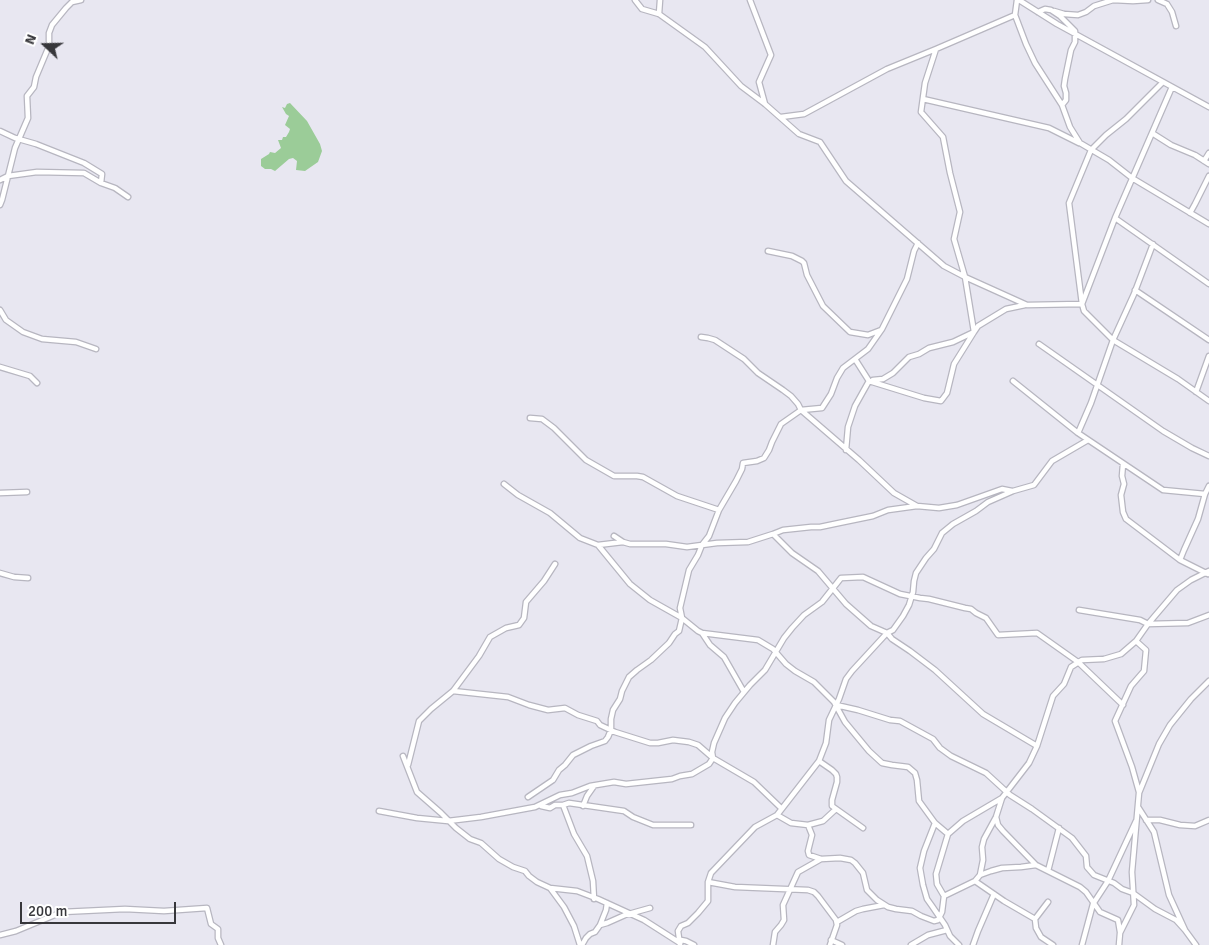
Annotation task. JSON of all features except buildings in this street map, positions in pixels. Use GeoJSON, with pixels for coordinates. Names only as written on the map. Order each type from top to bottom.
{"type":"FeatureCollection","features":[{"type":"Feature","properties":{"kind":"street"},"geometry":{"type":"LineString","coordinates":[[0,205],[15,148],[28,118],[27,96],[34,87],[36,77],[49,46],[49,33],[52,25],[72,2],[81,0]]}},
{"type":"Feature","properties":{"kind":"street"},"geometry":{"type":"LineString","coordinates":[[634,0],[642,9],[659,14],[705,47],[741,86],[781,117],[799,134],[820,142],[846,181],[944,266],[965,278],[1027,305]]}},
{"type":"Feature","properties":{"kind":"street"},"geometry":{"type":"LineString","coordinates":[[659,14],[660,0]]}},
{"type":"Feature","properties":{"kind":"street"},"geometry":{"type":"LineString","coordinates":[[750,0],[771,55],[759,82],[765,104]]}},
{"type":"Feature","properties":{"kind":"street"},"geometry":{"type":"LineString","coordinates":[[1080,143],[1070,127],[1062,105],[1035,63],[1026,44],[1015,15],[1018,0],[1076,35],[1209,107]]}},
{"type":"Feature","properties":{"kind":"street"},"geometry":{"type":"LineString","coordinates":[[1038,12],[1045,9],[1064,14],[1078,15],[1094,6],[1113,0],[1148,0]]}},
{"type":"Feature","properties":{"kind":"street"},"geometry":{"type":"LineString","coordinates":[[1158,0],[1167,4],[1172,12],[1176,26]]}},
{"type":"Feature","properties":{"kind":"street"},"geometry":{"type":"LineString","coordinates":[[1051,10],[1076,32],[1065,79],[1066,100],[1062,105]]}},
{"type":"Feature","properties":{"kind":"street"},"geometry":{"type":"LineString","coordinates":[[781,117],[804,114],[887,68],[936,50],[1015,15]]}},
{"type":"Feature","properties":{"kind":"street"},"geometry":{"type":"LineString","coordinates":[[936,50],[925,83],[922,112],[943,137],[960,212],[954,239],[965,278],[974,332]]}},
{"type":"Feature","properties":{"kind":"street"},"geometry":{"type":"LineString","coordinates":[[1163,82],[1091,150],[1069,203],[1082,304],[1084,311],[1114,340],[1209,401]]}},
{"type":"Feature","properties":{"kind":"street"},"geometry":{"type":"LineString","coordinates":[[1082,304],[1115,218],[1172,87]]}},
{"type":"Feature","properties":{"kind":"street"},"geometry":{"type":"LineString","coordinates":[[923,99],[1048,128],[1080,143],[1109,160],[1132,178],[1209,224]]}},
{"type":"Feature","properties":{"kind":"street"},"geometry":{"type":"LineString","coordinates":[[0,131],[84,163],[102,174],[101,183]]}},
{"type":"Feature","properties":{"kind":"street"},"geometry":{"type":"LineString","coordinates":[[1152,132],[1170,145],[1207,162],[1209,153]]}},
{"type":"Feature","properties":{"kind":"street"},"geometry":{"type":"LineString","coordinates":[[0,180],[8,176],[37,172],[84,173],[128,196]]}},
{"type":"Feature","properties":{"kind":"street"},"geometry":{"type":"LineString","coordinates":[[1190,213],[1209,176]]}},
{"type":"Feature","properties":{"kind":"street"},"geometry":{"type":"LineString","coordinates":[[1115,218],[1209,284]]}},
{"type":"Feature","properties":{"kind":"street"},"geometry":{"type":"LineString","coordinates":[[528,797],[554,780],[559,770],[573,755],[605,741],[611,730],[613,710],[629,677],[651,660],[679,631],[682,618],[680,608],[689,570],[709,536],[719,510],[736,481],[743,463],[764,458],[781,424],[801,410],[822,408],[832,394],[837,378],[843,368],[868,349],[882,329],[907,279],[918,243]]}},
{"type":"Feature","properties":{"kind":"street"},"geometry":{"type":"LineString","coordinates":[[1078,433],[1153,244]]}},
{"type":"Feature","properties":{"kind":"street"},"geometry":{"type":"LineString","coordinates":[[768,252],[792,256],[802,261],[823,306],[850,332],[868,335],[882,329]]}},
{"type":"Feature","properties":{"kind":"street"},"geometry":{"type":"LineString","coordinates":[[1135,290],[1209,340]]}},
{"type":"Feature","properties":{"kind":"street"},"geometry":{"type":"LineString","coordinates":[[855,359],[869,381],[924,398],[941,401],[947,393],[954,364],[978,326],[1006,309],[1027,305],[1082,304]]}},
{"type":"Feature","properties":{"kind":"street"},"geometry":{"type":"LineString","coordinates":[[0,310],[6,320],[23,332],[42,340],[76,342],[96,349]]}},
{"type":"Feature","properties":{"kind":"street"},"geometry":{"type":"LineString","coordinates":[[869,381],[883,379],[909,357],[929,348],[954,342],[974,332]]}},
{"type":"Feature","properties":{"kind":"street"},"geometry":{"type":"LineString","coordinates":[[700,337],[715,340],[744,358],[758,373],[791,396],[801,410],[894,493],[917,506]]}},
{"type":"Feature","properties":{"kind":"street"},"geometry":{"type":"LineString","coordinates":[[1039,344],[1163,430],[1209,456]]}},
{"type":"Feature","properties":{"kind":"street"},"geometry":{"type":"LineString","coordinates":[[1196,392],[1209,356]]}},
{"type":"Feature","properties":{"kind":"street"},"geometry":{"type":"LineString","coordinates":[[0,367],[30,376],[37,383]]}},
{"type":"Feature","properties":{"kind":"street"},"geometry":{"type":"LineString","coordinates":[[846,450],[848,427],[855,406],[869,381]]}},
{"type":"Feature","properties":{"kind":"street"},"geometry":{"type":"LineString","coordinates":[[1013,381],[1078,433],[1163,490],[1205,494]]}},
{"type":"Feature","properties":{"kind":"street"},"geometry":{"type":"LineString","coordinates":[[530,418],[542,418],[586,460],[614,476],[643,477],[677,496],[719,510]]}},
{"type":"Feature","properties":{"kind":"street"},"geometry":{"type":"LineString","coordinates":[[680,944],[678,931],[681,926],[692,919],[708,901],[708,882],[711,873],[755,828],[777,815],[819,761],[826,743],[829,720],[849,675],[887,633],[893,630],[903,616],[908,606],[916,573],[947,528],[988,502],[1013,491],[1034,485],[1052,461],[1088,440]]}},
{"type":"Feature","properties":{"kind":"street"},"geometry":{"type":"LineString","coordinates":[[1123,464],[1122,476],[1124,484],[1121,495],[1123,512],[1126,519],[1180,560],[1208,573]]}},
{"type":"Feature","properties":{"kind":"street"},"geometry":{"type":"LineString","coordinates":[[504,484],[518,495],[550,513],[580,538],[598,544],[623,542],[687,546],[748,542],[783,530],[820,527],[872,516],[888,510],[917,506],[939,508],[957,505],[1002,489],[1013,491]]}},
{"type":"Feature","properties":{"kind":"street"},"geometry":{"type":"LineString","coordinates":[[1180,560],[1198,519],[1209,486]]}},
{"type":"Feature","properties":{"kind":"street"},"geometry":{"type":"LineString","coordinates":[[0,493],[27,492]]}},
{"type":"Feature","properties":{"kind":"street"},"geometry":{"type":"LineString","coordinates":[[773,534],[792,553],[818,571],[846,604],[871,626],[887,633],[892,639],[935,670],[983,714],[1037,746]]}},
{"type":"Feature","properties":{"kind":"street"},"geometry":{"type":"LineString","coordinates":[[614,536],[623,542]]}},
{"type":"Feature","properties":{"kind":"street"},"geometry":{"type":"LineString","coordinates":[[598,544],[630,584],[650,600],[682,618],[698,631],[756,639],[767,644],[795,671],[814,682],[836,705],[849,728],[882,763],[908,767],[915,773],[918,801],[948,834]]}},
{"type":"Feature","properties":{"kind":"street"},"geometry":{"type":"LineString","coordinates":[[408,766],[419,721],[453,691],[479,656],[490,637],[506,628],[519,625],[524,618],[526,602],[555,564]]}},
{"type":"Feature","properties":{"kind":"street"},"geometry":{"type":"LineString","coordinates":[[0,572],[14,577],[28,578]]}},
{"type":"Feature","properties":{"kind":"street"},"geometry":{"type":"LineString","coordinates":[[808,825],[812,835],[808,851],[809,855],[821,859],[847,859],[855,863],[863,873],[868,890],[877,900],[896,910],[912,911],[934,922],[938,920],[944,904],[944,896],[937,884],[936,874],[948,834],[963,820],[1002,798],[1029,763],[1037,746],[1053,696],[1064,684],[1071,667],[1082,660],[1104,659],[1121,654],[1136,641],[1177,590],[1191,580],[1208,573]]}},
{"type":"Feature","properties":{"kind":"street"},"geometry":{"type":"LineString","coordinates":[[378,811],[448,821],[521,811],[540,806],[560,795],[614,782],[626,784],[672,779],[692,774],[710,764],[713,758],[712,748],[730,709],[750,685],[766,670],[784,638],[800,619],[822,602],[841,578],[863,577],[900,594],[971,609],[986,618],[998,635],[1037,632],[1078,662],[1123,705]]}},
{"type":"Feature","properties":{"kind":"street"},"geometry":{"type":"LineString","coordinates":[[1079,610],[1140,620],[1148,624],[1188,623],[1209,616]]}},
{"type":"Feature","properties":{"kind":"street"},"geometry":{"type":"LineString","coordinates":[[702,633],[710,645],[724,657],[744,692]]}},
{"type":"Feature","properties":{"kind":"street"},"geometry":{"type":"LineString","coordinates":[[1136,641],[1146,650],[1144,670],[1131,686],[1116,721],[1140,793]]}},
{"type":"Feature","properties":{"kind":"street"},"geometry":{"type":"LineString","coordinates":[[1120,933],[1134,905],[1132,872],[1140,793],[1159,744],[1170,725],[1191,699],[1209,681]]}},
{"type":"Feature","properties":{"kind":"street"},"geometry":{"type":"LineString","coordinates":[[453,691],[508,697],[548,710],[566,708],[630,738],[650,743],[673,740],[698,745],[713,758],[754,782],[781,808]]}},
{"type":"Feature","properties":{"kind":"street"},"geometry":{"type":"LineString","coordinates":[[836,705],[907,724],[933,739],[940,748],[951,756],[986,773],[1007,792],[1072,838],[1086,856],[1087,867],[1094,875],[1133,893],[1176,920],[1196,945]]}},
{"type":"Feature","properties":{"kind":"street"},"geometry":{"type":"LineString","coordinates":[[403,756],[417,792],[470,839],[482,843],[499,859],[525,871],[537,882],[550,888],[577,891],[644,920],[680,944]]}},
{"type":"Feature","properties":{"kind":"street"},"geometry":{"type":"LineString","coordinates":[[819,761],[836,774],[838,782],[832,806],[863,828]]}},
{"type":"Feature","properties":{"kind":"street"},"geometry":{"type":"LineString","coordinates":[[583,806],[587,796],[595,786]]}},
{"type":"Feature","properties":{"kind":"street"},"geometry":{"type":"LineString","coordinates":[[944,896],[975,881],[980,875],[984,839],[996,817],[1002,798]]}},
{"type":"Feature","properties":{"kind":"street"},"geometry":{"type":"LineString","coordinates":[[540,806],[550,808],[555,805],[569,803],[624,811],[653,825],[691,825]]}},
{"type":"Feature","properties":{"kind":"street"},"geometry":{"type":"LineString","coordinates":[[563,805],[574,834],[587,856],[593,881],[594,899]]}},
{"type":"Feature","properties":{"kind":"street"},"geometry":{"type":"LineString","coordinates":[[1138,807],[1154,832],[1169,896],[1185,930]]}},
{"type":"Feature","properties":{"kind":"street"},"geometry":{"type":"LineString","coordinates":[[777,815],[791,823],[808,825],[820,822],[836,809]]}},
{"type":"Feature","properties":{"kind":"street"},"geometry":{"type":"LineString","coordinates":[[996,817],[998,825],[1036,865],[1080,887],[1086,892],[1100,912],[1118,920],[1120,927],[1119,945]]}},
{"type":"Feature","properties":{"kind":"street"},"geometry":{"type":"LineString","coordinates":[[1082,945],[1093,904],[1108,881],[1137,818]]}},
{"type":"Feature","properties":{"kind":"street"},"geometry":{"type":"LineString","coordinates":[[1146,820],[1160,820],[1180,825],[1195,826],[1209,820]]}},
{"type":"Feature","properties":{"kind":"street"},"geometry":{"type":"LineString","coordinates":[[936,823],[924,851],[920,868],[923,885],[927,898],[950,936],[959,945]]}},
{"type":"Feature","properties":{"kind":"street"},"geometry":{"type":"LineString","coordinates":[[1048,871],[1059,828]]}},
{"type":"Feature","properties":{"kind":"street"},"geometry":{"type":"LineString","coordinates":[[773,945],[775,932],[784,920],[783,905],[798,872],[821,859]]}},
{"type":"Feature","properties":{"kind":"street"},"geometry":{"type":"LineString","coordinates":[[980,875],[1002,868],[1036,865]]}},
{"type":"Feature","properties":{"kind":"street"},"geometry":{"type":"LineString","coordinates":[[975,881],[1035,919]]}},
{"type":"Feature","properties":{"kind":"street"},"geometry":{"type":"LineString","coordinates":[[708,882],[735,887],[808,890],[818,896],[837,922]]}},
{"type":"Feature","properties":{"kind":"street"},"geometry":{"type":"LineString","coordinates":[[550,888],[567,912],[581,945]]}},
{"type":"Feature","properties":{"kind":"street"},"geometry":{"type":"LineString","coordinates":[[973,945],[994,894]]}},
{"type":"Feature","properties":{"kind":"street"},"geometry":{"type":"LineString","coordinates":[[1048,902],[1035,919],[1036,928],[1041,936],[1053,945]]}},
{"type":"Feature","properties":{"kind":"street"},"geometry":{"type":"LineString","coordinates":[[581,945],[600,925],[607,903]]}},
{"type":"Feature","properties":{"kind":"street"},"geometry":{"type":"LineString","coordinates":[[842,945],[831,943],[837,922],[863,908],[884,904]]}},
{"type":"Feature","properties":{"kind":"street"},"geometry":{"type":"LineString","coordinates":[[0,935],[16,931],[62,912],[125,909],[164,911],[206,908],[211,924],[218,929],[218,938],[221,945]]}},
{"type":"Feature","properties":{"kind":"street"},"geometry":{"type":"LineString","coordinates":[[600,925],[650,908]]}},
{"type":"Feature","properties":{"kind":"street"},"geometry":{"type":"LineString","coordinates":[[911,945],[928,936],[947,930]]}},
{"type":"Feature","properties":{"kind":"street"},"geometry":{"type":"LineString","coordinates":[[680,944],[681,940],[694,945]]}},
{"type":"Feature","properties":{"kind":"green space"},"geometry":{"type":"Polygon","coordinates":[[[290,103],[307,121],[320,144],[322,151],[318,162],[305,171],[296,170],[297,161],[293,158],[289,159],[275,171],[265,169],[261,166],[261,159],[270,152],[275,153],[281,148],[278,140],[282,140],[289,132],[290,129],[285,125],[289,116],[282,107],[285,108],[290,103]]]}}]}
